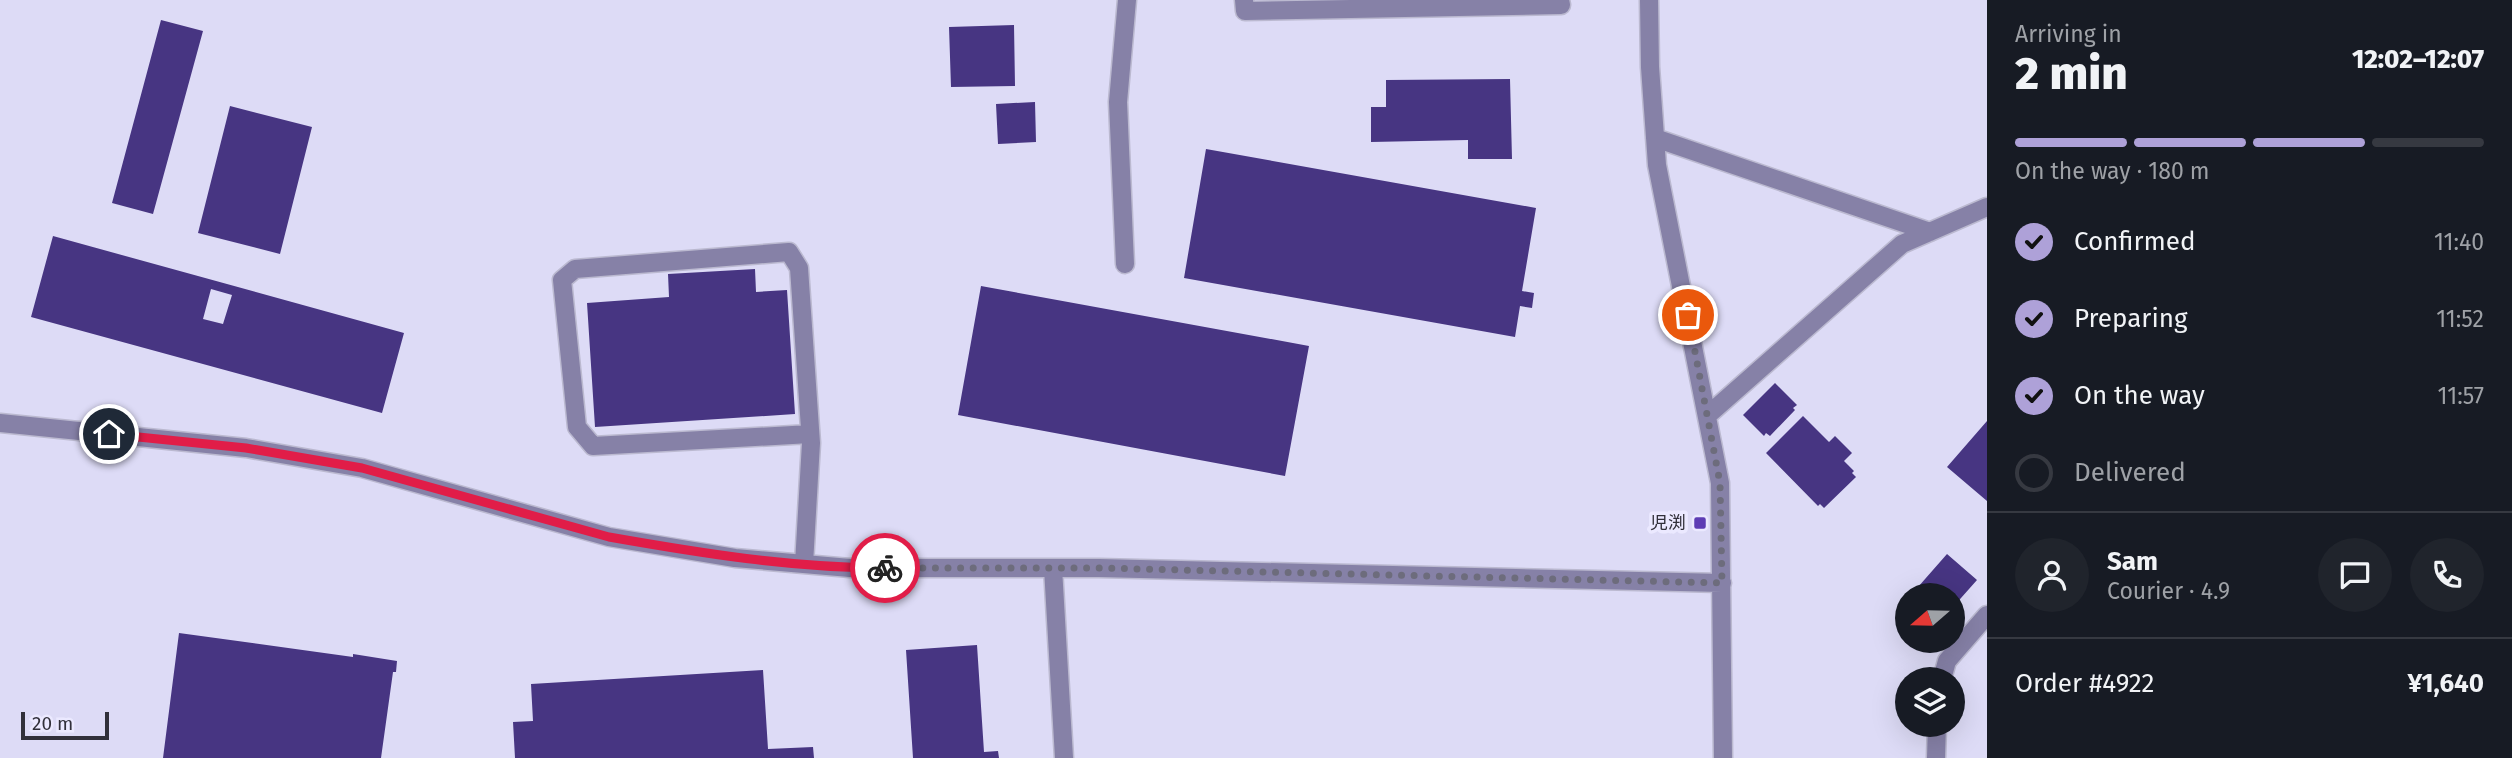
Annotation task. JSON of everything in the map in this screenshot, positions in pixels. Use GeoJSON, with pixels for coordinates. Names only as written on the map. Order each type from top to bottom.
{"type":"FeatureCollection","features":[{"type":"Feature","properties":{"kind":"street"},"geometry":{"type":"LineString","coordinates":[[1125,264],[1118,102],[1126,0]]}},
{"type":"Feature","properties":{"kind":"street"},"geometry":{"type":"LineString","coordinates":[[1244,0],[1245,11],[1560,5],[1560,0]]}},
{"type":"Feature","properties":{"kind":"street"},"geometry":{"type":"LineString","coordinates":[[1649,0],[1650,66],[1657,165],[1720,483],[1723,758]]}},
{"type":"Feature","properties":{"kind":"street"},"geometry":{"type":"LineString","coordinates":[[1655,138],[1930,232]]}},
{"type":"Feature","properties":{"kind":"street"},"geometry":{"type":"LineString","coordinates":[[1708,415],[1902,244],[1987,207]]}},
{"type":"Feature","properties":{"kind":"street"},"geometry":{"type":"LineString","coordinates":[[804,564],[810,434],[799,268],[789,252],[575,269],[562,280],[577,427],[593,446],[810,434]]}},
{"type":"Feature","properties":{"kind":"street"},"geometry":{"type":"LineString","coordinates":[[0,423],[246,448],[362,468],[609,537],[734,558],[850,568],[1054,568],[1722,583]]}},
{"type":"Feature","properties":{"kind":"street"},"geometry":{"type":"LineString","coordinates":[[1054,568],[1064,758]]}},
{"type":"Feature","properties":{"kind":"street"},"geometry":{"type":"LineString","coordinates":[[1945,667],[1947,661],[1987,615]]}},
{"type":"Feature","properties":{"kind":"street"},"geometry":{"type":"LineString","coordinates":[[1936,758],[1937,737]]}},
{"type":"Feature","properties":{"kind":"building"},"geometry":{"type":"Polygon","coordinates":[[[161,20],[203,31],[153,214],[112,203],[161,20]]]}},
{"type":"Feature","properties":{"kind":"building"},"geometry":{"type":"Polygon","coordinates":[[[1014,25],[1015,86],[951,87],[949,27],[1014,25]]]}},
{"type":"Feature","properties":{"kind":"building"},"geometry":{"type":"Polygon","coordinates":[[[1510,79],[1512,159],[1468,159],[1468,140],[1371,142],[1371,107],[1386,107],[1386,80],[1510,79]]]}},
{"type":"Feature","properties":{"kind":"building"},"geometry":{"type":"Polygon","coordinates":[[[1035,102],[1036,142],[998,144],[996,104],[1035,102]]]}},
{"type":"Feature","properties":{"kind":"building"},"geometry":{"type":"Polygon","coordinates":[[[230,106],[312,127],[280,254],[198,233],[230,106]]]}},
{"type":"Feature","properties":{"kind":"building"},"geometry":{"type":"Polygon","coordinates":[[[1206,149],[1536,208],[1522,291],[1534,293],[1532,308],[1520,306],[1515,337],[1184,278],[1206,149]]]}},
{"type":"Feature","properties":{"kind":"building"},"geometry":{"type":"Polygon","coordinates":[[[53,236],[404,333],[382,413],[31,317],[53,236]],[[211,289],[203,319],[223,324],[232,295],[211,289]]]}},
{"type":"Feature","properties":{"kind":"building"},"geometry":{"type":"Polygon","coordinates":[[[755,269],[756,292],[787,290],[795,414],[595,427],[587,303],[669,297],[668,274],[755,269]]]}},
{"type":"Feature","properties":{"kind":"building"},"geometry":{"type":"Polygon","coordinates":[[[981,286],[1309,346],[1285,476],[958,415],[981,286]]]}},
{"type":"Feature","properties":{"kind":"building"},"geometry":{"type":"Polygon","coordinates":[[[1775,383],[1797,405],[1770,436],[1766,433],[1764,436],[1743,415],[1775,383]]]}},
{"type":"Feature","properties":{"kind":"building"},"geometry":{"type":"Polygon","coordinates":[[[1803,416],[1829,442],[1835,436],[1852,453],[1844,461],[1856,477],[1824,508],[1820,504],[1818,506],[1766,453],[1803,416]]]}},
{"type":"Feature","properties":{"kind":"building"},"geometry":{"type":"Polygon","coordinates":[[[1987,421],[1987,501],[1947,467],[1987,421]]]}},
{"type":"Feature","properties":{"kind":"building"},"geometry":{"type":"Polygon","coordinates":[[[1947,554],[1977,580],[1965,594],[1965,583],[1922,583],[1947,554]]]}},
{"type":"Feature","properties":{"kind":"building"},"geometry":{"type":"Polygon","coordinates":[[[179,633],[397,661],[396,672],[393,672],[381,758],[163,758],[179,633]]]}},
{"type":"Feature","properties":{"kind":"building"},"geometry":{"type":"Polygon","coordinates":[[[977,645],[984,752],[998,751],[999,758],[913,758],[906,650],[977,645]]]}},
{"type":"Feature","properties":{"kind":"building"},"geometry":{"type":"Polygon","coordinates":[[[763,670],[768,749],[813,747],[814,758],[515,758],[513,722],[533,721],[531,684],[763,670]]]}},
{"type":"Feature","properties":{"kind":"way so far"},"geometry":{"type":"LineString","coordinates":[[885,568],[1099,568],[1722,583],[1720,483],[1688,315]]}},
{"type":"Feature","properties":{"kind":"place","name":"児渕"},"geometry":{"type":"Point","coordinates":[1700,523]}},
{"type":"Feature","properties":{"kind":"route"},"geometry":{"type":"LineString","coordinates":[[109,434],[246,448],[362,468],[609,537],[734,558],[850,568],[885,568]]}}]}
